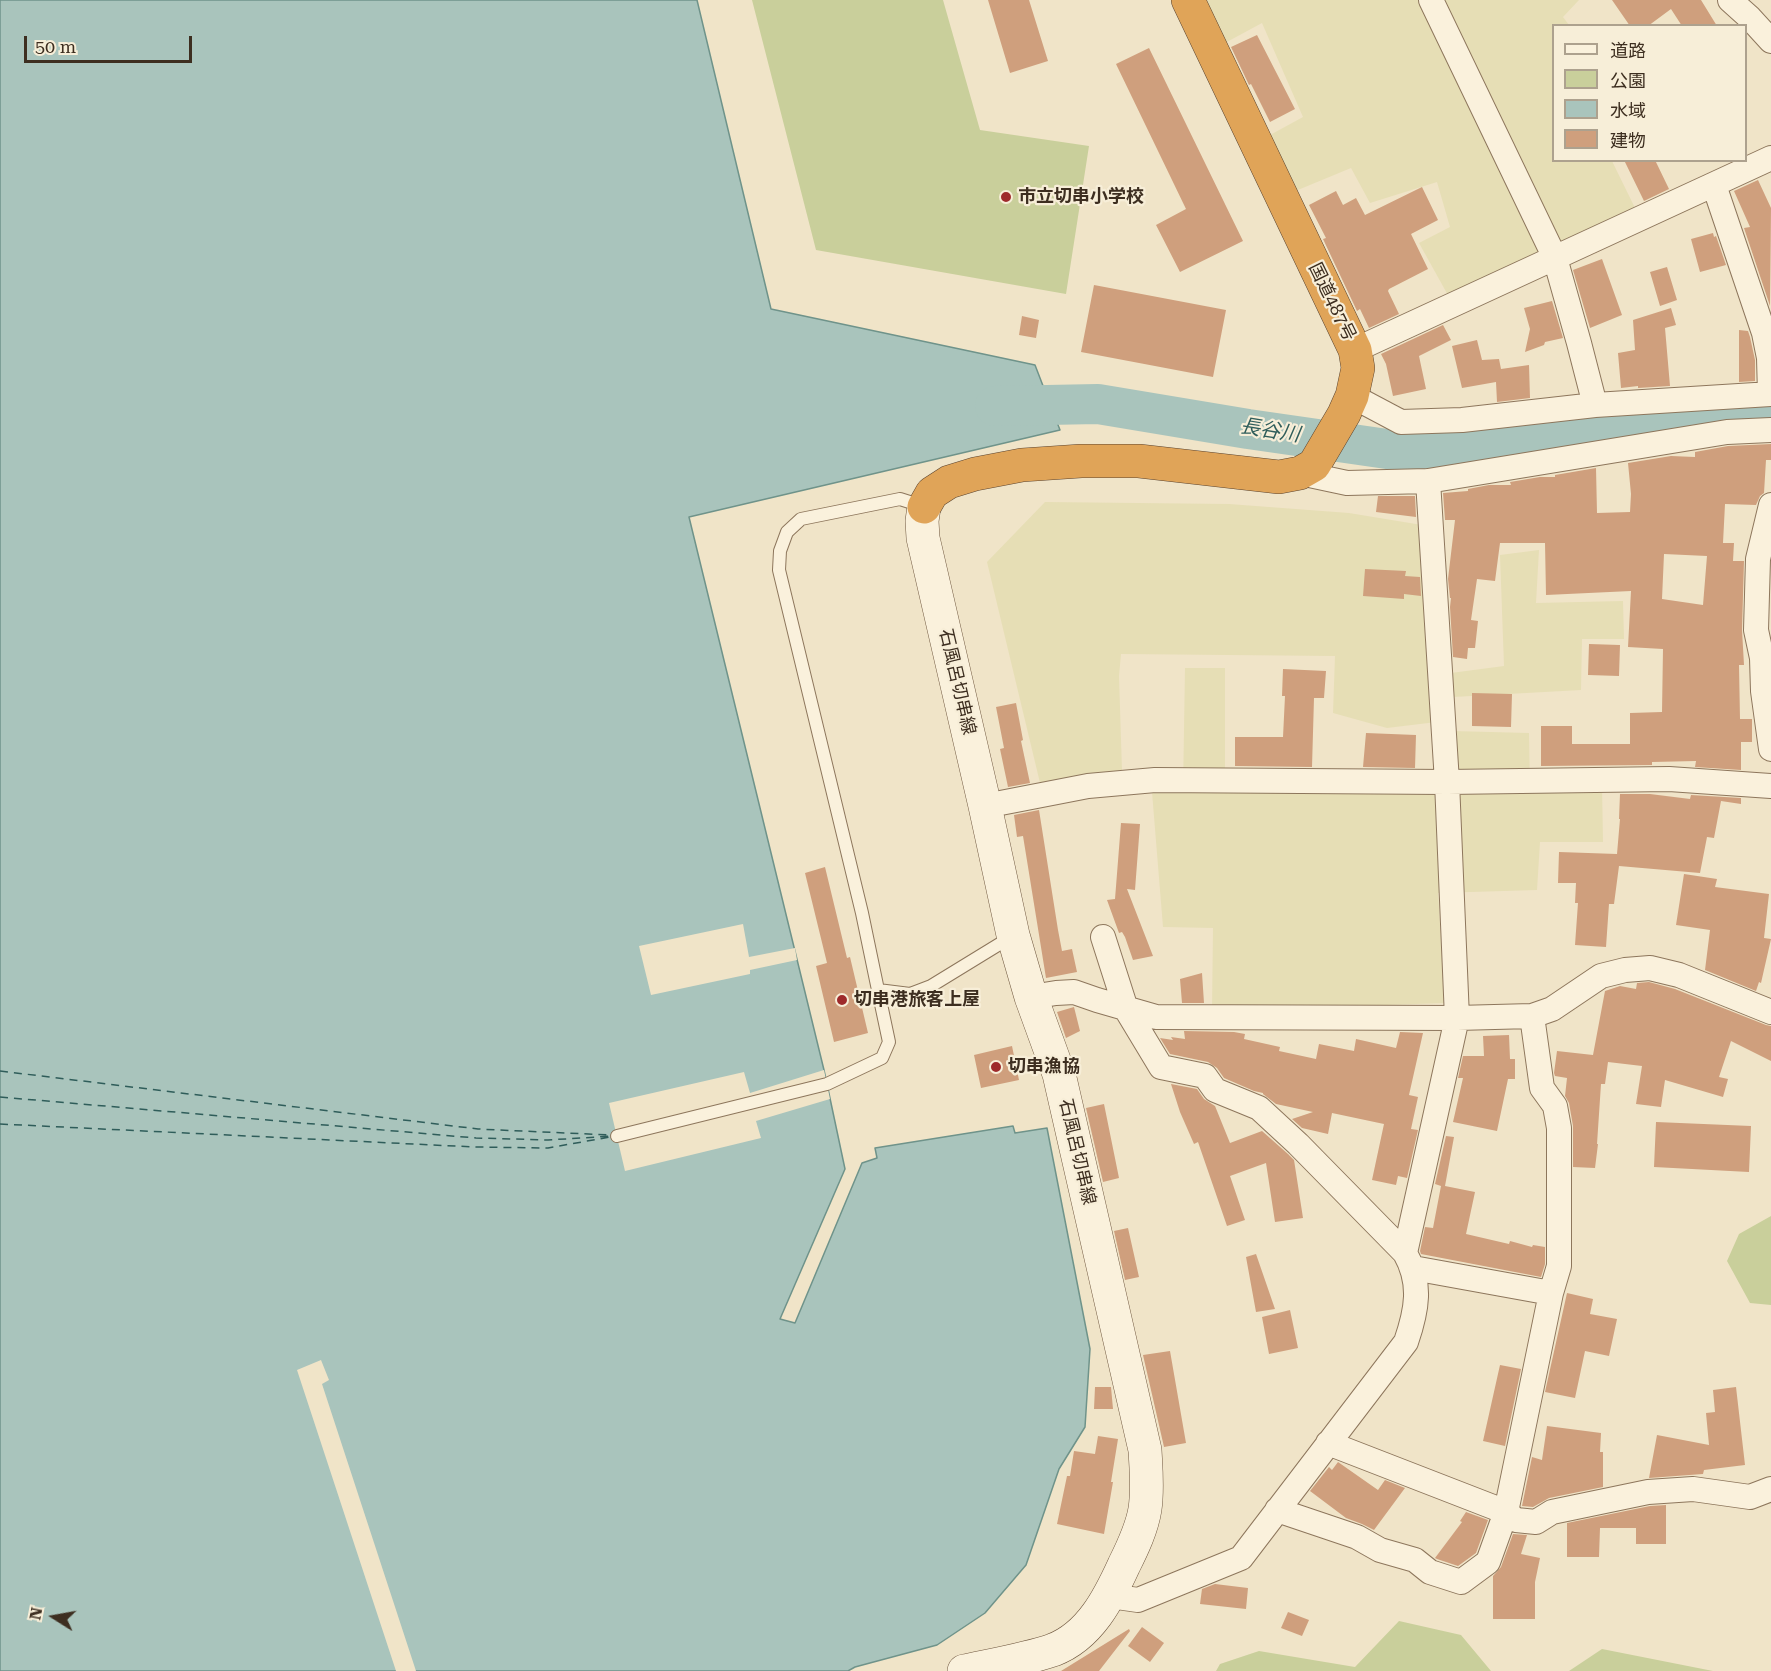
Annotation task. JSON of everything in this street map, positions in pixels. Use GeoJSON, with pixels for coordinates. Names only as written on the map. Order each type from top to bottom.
{"type":"FeatureCollection","features":[{"type":"Feature","properties":{"kind":"highway","name":"国道487号"},"geometry":{"type":"LineString","coordinates":[[1188,0],[1355,350],[1358,369],[1348,405],[1307,469]]}},
{"type":"Feature","properties":{"kind":"highway"},"geometry":{"type":"LineString","coordinates":[[924,507],[932,493],[949,482],[975,474],[1022,465],[1081,461],[1139,461],[1279,477],[1307,469]]}},
{"type":"Feature","properties":{"kind":"main road","name":"石風呂切串線"},"geometry":{"type":"LineString","coordinates":[[924,507],[923,538],[1013,935],[1031,997],[1059,1074],[1145,1450],[1147,1478],[1145,1510],[1136,1541],[1110,1596],[1092,1621],[1075,1638],[1024,1664],[964,1671]]}},
{"type":"Feature","properties":{"kind":"street"},"geometry":{"type":"LineString","coordinates":[[1431,0],[1555,258],[1595,405]]}},
{"type":"Feature","properties":{"kind":"street"},"geometry":{"type":"LineString","coordinates":[[1730,0],[1771,41]]}},
{"type":"Feature","properties":{"kind":"street"},"geometry":{"type":"LineString","coordinates":[[1355,350],[1771,158]]}},
{"type":"Feature","properties":{"kind":"street"},"geometry":{"type":"LineString","coordinates":[[1348,405],[1401,422],[1462,420],[1595,405],[1771,394],[1769,358],[1764,333],[1714,185]]}},
{"type":"Feature","properties":{"kind":"street"},"geometry":{"type":"LineString","coordinates":[[1307,469],[1347,483],[1428,481],[1727,432],[1771,430]]}},
{"type":"Feature","properties":{"kind":"street"},"geometry":{"type":"LineString","coordinates":[[1110,1596],[1138,1600],[1241,1558],[1406,1342],[1415,1316],[1416,1291],[1409,1260],[1457,1018],[1447,782],[1428,481]]}},
{"type":"Feature","properties":{"kind":"street"},"geometry":{"type":"LineString","coordinates":[[1771,505],[1756,630],[1762,658],[1763,691],[1771,749]]}},
{"type":"Feature","properties":{"kind":"street"},"geometry":{"type":"LineString","coordinates":[[985,806],[1088,786],[1155,780],[1447,782],[1668,779],[1771,786]]}},
{"type":"Feature","properties":{"kind":"street"},"geometry":{"type":"LineString","coordinates":[[1103,937],[1126,1009],[1161,1067],[1205,1076],[1215,1090],[1259,1108],[1299,1144],[1409,1260],[1551,1293]]}},
{"type":"Feature","properties":{"kind":"street"},"geometry":{"type":"LineString","coordinates":[[1031,997],[1074,992],[1156,1017],[1457,1018],[1532,1016],[1552,1009],[1601,976],[1625,969],[1650,969],[1679,975],[1771,1012]]}},
{"type":"Feature","properties":{"kind":"street"},"geometry":{"type":"LineString","coordinates":[[1278,1510],[1357,1537],[1380,1550],[1415,1560],[1431,1572],[1461,1582],[1488,1562],[1506,1512],[1551,1293],[1559,1266],[1559,1128],[1555,1106],[1542,1088],[1532,1016]]}},
{"type":"Feature","properties":{"kind":"street"},"geometry":{"type":"LineString","coordinates":[[1328,1443],[1506,1512],[1516,1520],[1536,1522],[1552,1512],[1648,1492],[1693,1489],[1750,1497],[1771,1489]]}},
{"type":"Feature","properties":{"kind":"lane"},"geometry":{"type":"LineString","coordinates":[[617,1136],[827,1084],[882,1058],[889,1042],[862,913],[779,570],[780,551],[787,532],[801,519],[900,499],[924,507]]}},
{"type":"Feature","properties":{"kind":"lane"},"geometry":{"type":"LineString","coordinates":[[878,990],[910,994],[931,986],[1013,935]]}},
{"type":"Feature","properties":{"kind":"shaded area"},"geometry":{"type":"Polygon","coordinates":[[[1207,0],[1579,0],[1563,17],[1568,24],[1552,24],[1552,162],[1612,162],[1635,208],[1449,297],[1419,243],[1450,227],[1437,182],[1370,203],[1351,168],[1293,192],[1270,135],[1303,117],[1262,23],[1225,43],[1207,0]]]}},
{"type":"Feature","properties":{"kind":"shaded area"},"geometry":{"type":"Polygon","coordinates":[[[1045,502],[1229,504],[1349,513],[1422,525],[1428,676],[1504,666],[1500,555],[1539,550],[1536,603],[1623,601],[1624,639],[1582,639],[1581,690],[1453,697],[1453,720],[1387,728],[1333,713],[1335,656],[1121,654],[1119,676],[1122,771],[1041,787],[987,562],[1045,502]]]}},
{"type":"Feature","properties":{"kind":"shaded area"},"geometry":{"type":"Polygon","coordinates":[[[1185,668],[1225,668],[1225,786],[1455,792],[1452,731],[1529,733],[1530,792],[1602,785],[1603,842],[1540,842],[1537,890],[1438,893],[1445,1003],[1212,1011],[1213,928],[1163,927],[1152,792],[1183,791],[1185,668]]]}},
{"type":"Feature","properties":{"kind":"green space"},"geometry":{"type":"Polygon","coordinates":[[[752,0],[943,0],[980,130],[1089,146],[1066,294],[816,250],[752,0]]]}},
{"type":"Feature","properties":{"kind":"green space"},"geometry":{"type":"Polygon","coordinates":[[[1771,1216],[1771,1305],[1750,1303],[1727,1261],[1739,1234],[1771,1216]]]}},
{"type":"Feature","properties":{"kind":"green space"},"geometry":{"type":"Polygon","coordinates":[[[1399,1621],[1461,1635],[1491,1671],[1216,1671],[1220,1664],[1259,1651],[1355,1667],[1399,1621]]]}},
{"type":"Feature","properties":{"kind":"green space"},"geometry":{"type":"Polygon","coordinates":[[[1602,1649],[1713,1671],[1569,1671],[1602,1649]]]}},
{"type":"Feature","properties":{"kind":"water"},"geometry":{"type":"Polygon","coordinates":[[[0,0],[697,0],[771,309],[1035,365],[1060,430],[689,517],[824,1070],[845,1169],[780,1319],[795,1323],[862,1163],[877,1158],[875,1148],[1013,1126],[1015,1133],[1047,1128],[1090,1349],[1085,1427],[1059,1469],[1026,1565],[985,1613],[937,1645],[855,1667],[848,1671],[0,1671],[0,0]]]}},
{"type":"Feature","properties":{"kind":"pier"},"geometry":{"type":"Polygon","coordinates":[[[743,924],[749,957],[795,948],[797,960],[750,970],[750,974],[651,995],[639,946],[743,924]]]}},
{"type":"Feature","properties":{"kind":"pier"},"geometry":{"type":"Polygon","coordinates":[[[824,1070],[830,1099],[756,1121],[761,1138],[625,1171],[609,1103],[744,1072],[750,1093],[824,1070]]]}},
{"type":"Feature","properties":{"kind":"pier"},"geometry":{"type":"Polygon","coordinates":[[[321,1360],[329,1380],[322,1384],[416,1671],[396,1671],[297,1370],[321,1360]]]}},
{"type":"Feature","properties":{"kind":"building"},"geometry":{"type":"Polygon","coordinates":[[[988,0],[1029,0],[1048,61],[1010,73],[988,0]]]}},
{"type":"Feature","properties":{"kind":"building"},"geometry":{"type":"Polygon","coordinates":[[[1612,0],[1701,0],[1716,24],[1681,24],[1671,9],[1651,24],[1629,24],[1612,0]]]}},
{"type":"Feature","properties":{"kind":"building"},"geometry":{"type":"Polygon","coordinates":[[[1257,35],[1295,109],[1270,122],[1231,47],[1257,35]]]}},
{"type":"Feature","properties":{"kind":"building"},"geometry":{"type":"Polygon","coordinates":[[[1149,48],[1243,241],[1180,272],[1156,225],[1186,209],[1116,64],[1149,48]]]}},
{"type":"Feature","properties":{"kind":"building"},"geometry":{"type":"Polygon","coordinates":[[[1625,162],[1656,162],[1669,189],[1644,201],[1625,162]]]}},
{"type":"Feature","properties":{"kind":"building"},"geometry":{"type":"Polygon","coordinates":[[[1758,180],[1771,208],[1770,306],[1744,228],[1750,227],[1734,191],[1758,180]]]}},
{"type":"Feature","properties":{"kind":"building"},"geometry":{"type":"Polygon","coordinates":[[[1422,187],[1438,220],[1411,234],[1428,269],[1389,289],[1399,314],[1369,328],[1360,309],[1357,311],[1323,239],[1326,238],[1309,205],[1336,191],[1343,205],[1356,198],[1365,215],[1422,187]]]}},
{"type":"Feature","properties":{"kind":"building"},"geometry":{"type":"Polygon","coordinates":[[[1713,233],[1726,265],[1700,272],[1691,239],[1713,233]]]}},
{"type":"Feature","properties":{"kind":"building"},"geometry":{"type":"Polygon","coordinates":[[[1602,259],[1622,315],[1590,328],[1573,270],[1602,259]]]}},
{"type":"Feature","properties":{"kind":"building"},"geometry":{"type":"Polygon","coordinates":[[[1667,267],[1677,300],[1660,306],[1650,272],[1667,267]]]}},
{"type":"Feature","properties":{"kind":"building"},"geometry":{"type":"Polygon","coordinates":[[[1094,285],[1226,310],[1213,377],[1081,352],[1094,285]]]}},
{"type":"Feature","properties":{"kind":"building"},"geometry":{"type":"Polygon","coordinates":[[[1552,301],[1563,338],[1545,342],[1544,345],[1525,352],[1530,329],[1524,308],[1552,301]]]}},
{"type":"Feature","properties":{"kind":"building"},"geometry":{"type":"Polygon","coordinates":[[[1671,308],[1676,325],[1665,328],[1670,386],[1621,388],[1618,353],[1635,350],[1633,320],[1671,308]]]}},
{"type":"Feature","properties":{"kind":"building"},"geometry":{"type":"Polygon","coordinates":[[[1022,316],[1039,320],[1036,338],[1019,335],[1022,316]]]}},
{"type":"Feature","properties":{"kind":"building"},"geometry":{"type":"Polygon","coordinates":[[[1443,325],[1451,340],[1419,356],[1426,389],[1393,396],[1386,364],[1381,354],[1443,325]]]}},
{"type":"Feature","properties":{"kind":"building"},"geometry":{"type":"Polygon","coordinates":[[[1739,330],[1748,331],[1750,337],[1755,360],[1755,381],[1739,382],[1739,330]]]}},
{"type":"Feature","properties":{"kind":"building"},"geometry":{"type":"Polygon","coordinates":[[[1477,340],[1482,360],[1499,359],[1501,369],[1529,365],[1530,398],[1497,402],[1496,382],[1462,388],[1452,346],[1477,340]]]}},
{"type":"Feature","properties":{"kind":"building"},"geometry":{"type":"Polygon","coordinates":[[[1771,444],[1771,460],[1766,460],[1764,493],[1756,505],[1725,504],[1723,543],[1734,543],[1733,561],[1744,561],[1742,630],[1744,665],[1739,665],[1740,719],[1752,719],[1752,742],[1741,742],[1741,770],[1695,767],[1696,761],[1652,762],[1652,765],[1541,766],[1541,726],[1572,726],[1572,744],[1630,744],[1630,713],[1662,712],[1663,649],[1628,647],[1631,591],[1546,595],[1545,543],[1500,543],[1495,581],[1477,579],[1471,620],[1478,621],[1475,648],[1468,648],[1467,659],[1453,657],[1448,579],[1455,520],[1445,520],[1443,493],[1468,491],[1468,489],[1489,485],[1511,485],[1510,482],[1555,477],[1555,475],[1596,468],[1597,513],[1630,512],[1628,463],[1671,456],[1695,457],[1695,452],[1728,446],[1771,444]],[[1664,554],[1662,599],[1703,605],[1707,556],[1664,554]]]}},
{"type":"Feature","properties":{"kind":"building"},"geometry":{"type":"Polygon","coordinates":[[[1378,496],[1415,496],[1416,517],[1376,512],[1378,496]]]}},
{"type":"Feature","properties":{"kind":"building"},"geometry":{"type":"Polygon","coordinates":[[[1365,569],[1406,571],[1405,576],[1420,577],[1421,596],[1404,594],[1404,599],[1363,596],[1365,569]]]}},
{"type":"Feature","properties":{"kind":"building"},"geometry":{"type":"Polygon","coordinates":[[[1589,644],[1620,645],[1619,676],[1588,675],[1589,644]]]}},
{"type":"Feature","properties":{"kind":"building"},"geometry":{"type":"Polygon","coordinates":[[[1283,669],[1326,671],[1324,698],[1314,698],[1312,767],[1235,766],[1235,737],[1283,737],[1285,696],[1282,696],[1283,669]]]}},
{"type":"Feature","properties":{"kind":"building"},"geometry":{"type":"Polygon","coordinates":[[[1472,693],[1512,694],[1511,727],[1472,726],[1472,693]]]}},
{"type":"Feature","properties":{"kind":"building"},"geometry":{"type":"Polygon","coordinates":[[[1016,703],[1030,783],[1008,787],[1000,749],[1004,748],[996,707],[1016,703]]]}},
{"type":"Feature","properties":{"kind":"building"},"geometry":{"type":"Polygon","coordinates":[[[1366,733],[1416,735],[1415,768],[1363,767],[1366,733]]]}},
{"type":"Feature","properties":{"kind":"building"},"geometry":{"type":"Polygon","coordinates":[[[1620,794],[1650,794],[1690,799],[1691,795],[1741,798],[1741,804],[1721,801],[1714,838],[1707,837],[1700,873],[1619,866],[1614,904],[1609,904],[1606,947],[1575,945],[1578,903],[1575,903],[1576,883],[1558,883],[1559,852],[1617,854],[1620,794]]]}},
{"type":"Feature","properties":{"kind":"building"},"geometry":{"type":"Polygon","coordinates":[[[1039,810],[1062,951],[1072,949],[1077,972],[1046,978],[1023,836],[1017,837],[1014,815],[1039,810]]]}},
{"type":"Feature","properties":{"kind":"building"},"geometry":{"type":"Polygon","coordinates":[[[1121,823],[1140,824],[1135,890],[1127,889],[1153,956],[1133,960],[1125,937],[1122,932],[1119,933],[1107,900],[1115,899],[1121,823]]]}},
{"type":"Feature","properties":{"kind":"building"},"geometry":{"type":"Polygon","coordinates":[[[825,867],[868,1033],[834,1042],[816,966],[827,963],[805,873],[825,867]]]}},
{"type":"Feature","properties":{"kind":"building"},"geometry":{"type":"Polygon","coordinates":[[[1684,874],[1717,879],[1715,887],[1769,894],[1764,938],[1771,939],[1761,983],[1759,982],[1756,991],[1705,970],[1710,930],[1676,925],[1684,874]]]}},
{"type":"Feature","properties":{"kind":"building"},"geometry":{"type":"Polygon","coordinates":[[[1202,973],[1204,1003],[1182,1003],[1180,979],[1202,973]]]}},
{"type":"Feature","properties":{"kind":"building"},"geometry":{"type":"Polygon","coordinates":[[[1649,982],[1675,989],[1771,1026],[1771,1061],[1731,1041],[1719,1077],[1728,1079],[1723,1097],[1665,1080],[1661,1107],[1636,1104],[1642,1066],[1608,1062],[1605,1084],[1601,1084],[1595,1168],[1573,1167],[1573,1126],[1569,1103],[1565,1096],[1567,1078],[1555,1076],[1557,1051],[1593,1055],[1605,991],[1620,986],[1636,989],[1637,983],[1649,982]]]}},
{"type":"Feature","properties":{"kind":"building"},"geometry":{"type":"Polygon","coordinates":[[[1074,1007],[1080,1031],[1066,1038],[1057,1012],[1074,1007]]]}},
{"type":"Feature","properties":{"kind":"building"},"geometry":{"type":"Polygon","coordinates":[[[1184,1031],[1245,1034],[1244,1039],[1280,1047],[1279,1051],[1316,1059],[1319,1044],[1354,1051],[1356,1039],[1396,1048],[1400,1032],[1423,1033],[1409,1095],[1418,1097],[1411,1129],[1418,1130],[1407,1178],[1398,1176],[1396,1185],[1372,1180],[1384,1124],[1332,1113],[1328,1134],[1302,1128],[1292,1119],[1313,1112],[1276,1104],[1263,1093],[1224,1078],[1217,1068],[1208,1062],[1170,1054],[1160,1038],[1185,1039],[1184,1031]]]}},
{"type":"Feature","properties":{"kind":"building"},"geometry":{"type":"Polygon","coordinates":[[[1509,1035],[1510,1059],[1515,1059],[1515,1079],[1508,1079],[1497,1131],[1453,1122],[1463,1078],[1458,1078],[1463,1056],[1484,1056],[1483,1036],[1509,1035]]]}},
{"type":"Feature","properties":{"kind":"building","name":"切串漁協"},"geometry":{"type":"Polygon","coordinates":[[[1012,1046],[1019,1080],[981,1088],[974,1055],[1012,1046]]]}},
{"type":"Feature","properties":{"kind":"building"},"geometry":{"type":"Polygon","coordinates":[[[1171,1084],[1197,1089],[1204,1099],[1215,1106],[1230,1143],[1262,1131],[1294,1160],[1303,1218],[1275,1222],[1266,1163],[1230,1176],[1245,1220],[1227,1226],[1198,1142],[1194,1144],[1171,1084]]]}},
{"type":"Feature","properties":{"kind":"building"},"geometry":{"type":"Polygon","coordinates":[[[1104,1104],[1119,1178],[1103,1182],[1086,1108],[1104,1104]]]}},
{"type":"Feature","properties":{"kind":"building"},"geometry":{"type":"Polygon","coordinates":[[[1656,1122],[1751,1126],[1749,1172],[1654,1167],[1656,1122]]]}},
{"type":"Feature","properties":{"kind":"building"},"geometry":{"type":"Polygon","coordinates":[[[1446,1136],[1454,1137],[1445,1186],[1475,1192],[1466,1234],[1509,1244],[1510,1241],[1532,1247],[1533,1245],[1545,1247],[1545,1264],[1541,1277],[1421,1254],[1425,1227],[1433,1228],[1441,1186],[1435,1184],[1446,1136]]]}},
{"type":"Feature","properties":{"kind":"building"},"geometry":{"type":"Polygon","coordinates":[[[1128,1228],[1139,1277],[1125,1280],[1114,1231],[1128,1228]]]}},
{"type":"Feature","properties":{"kind":"building"},"geometry":{"type":"Polygon","coordinates":[[[1256,1254],[1275,1309],[1256,1312],[1246,1257],[1256,1254]]]}},
{"type":"Feature","properties":{"kind":"building"},"geometry":{"type":"Polygon","coordinates":[[[1567,1293],[1593,1299],[1590,1314],[1617,1319],[1609,1356],[1585,1351],[1575,1398],[1545,1392],[1567,1293]]]}},
{"type":"Feature","properties":{"kind":"building"},"geometry":{"type":"Polygon","coordinates":[[[1290,1310],[1298,1348],[1269,1354],[1262,1317],[1290,1310]]]}},
{"type":"Feature","properties":{"kind":"building"},"geometry":{"type":"Polygon","coordinates":[[[1170,1351],[1186,1443],[1164,1447],[1143,1355],[1170,1351]]]}},
{"type":"Feature","properties":{"kind":"building"},"geometry":{"type":"Polygon","coordinates":[[[1500,1365],[1521,1369],[1505,1446],[1483,1441],[1500,1365]]]}},
{"type":"Feature","properties":{"kind":"building"},"geometry":{"type":"Polygon","coordinates":[[[1095,1387],[1111,1387],[1113,1409],[1094,1409],[1095,1387]]]}},
{"type":"Feature","properties":{"kind":"building"},"geometry":{"type":"Polygon","coordinates":[[[1736,1387],[1745,1465],[1704,1470],[1703,1474],[1649,1478],[1657,1435],[1709,1445],[1706,1413],[1715,1412],[1713,1390],[1736,1387]]]}},
{"type":"Feature","properties":{"kind":"building"},"geometry":{"type":"Polygon","coordinates":[[[1547,1426],[1601,1433],[1603,1487],[1549,1498],[1533,1507],[1522,1506],[1532,1457],[1542,1460],[1547,1426]]]}},
{"type":"Feature","properties":{"kind":"building"},"geometry":{"type":"Polygon","coordinates":[[[1098,1436],[1118,1439],[1104,1534],[1057,1524],[1074,1451],[1095,1454],[1098,1436]]]}},
{"type":"Feature","properties":{"kind":"building"},"geometry":{"type":"Polygon","coordinates":[[[1338,1462],[1378,1490],[1385,1480],[1405,1488],[1374,1530],[1346,1518],[1310,1491],[1329,1467],[1332,1470],[1338,1462]]]}},
{"type":"Feature","properties":{"kind":"building"},"geometry":{"type":"Polygon","coordinates":[[[1666,1505],[1666,1544],[1636,1544],[1636,1528],[1600,1528],[1599,1557],[1567,1557],[1567,1523],[1650,1506],[1666,1505]]]}},
{"type":"Feature","properties":{"kind":"building"},"geometry":{"type":"Polygon","coordinates":[[[1466,1512],[1488,1520],[1476,1553],[1458,1566],[1435,1558],[1462,1522],[1460,1521],[1466,1512]]]}},
{"type":"Feature","properties":{"kind":"building"},"geometry":{"type":"Polygon","coordinates":[[[1513,1534],[1527,1535],[1521,1554],[1540,1558],[1535,1582],[1535,1619],[1493,1619],[1493,1576],[1501,1567],[1513,1534]]]}},
{"type":"Feature","properties":{"kind":"building"},"geometry":{"type":"Polygon","coordinates":[[[1215,1584],[1248,1588],[1246,1609],[1200,1604],[1202,1589],[1215,1584]]]}},
{"type":"Feature","properties":{"kind":"building"},"geometry":{"type":"Polygon","coordinates":[[[1288,1612],[1309,1620],[1302,1636],[1281,1628],[1288,1612]]]}},
{"type":"Feature","properties":{"kind":"building"},"geometry":{"type":"Polygon","coordinates":[[[1142,1627],[1164,1643],[1150,1662],[1128,1646],[1142,1627]]]}},
{"type":"Feature","properties":{"kind":"building"},"geometry":{"type":"Polygon","coordinates":[[[1129,1629],[1130,1631],[1099,1671],[1061,1671],[1129,1629]]]}},
{"type":"Feature","properties":{"kind":"waterway","name":"長谷川"},"geometry":{"type":"LineString","coordinates":[[995,406],[1098,404],[1387,449],[1458,451],[1763,410],[1771,411]]}},
{"type":"Feature","properties":{"kind":"ferry route"},"geometry":{"type":"LineString","coordinates":[[0,1071],[478,1129],[610,1135]]}},
{"type":"Feature","properties":{"kind":"ferry route"},"geometry":{"type":"LineString","coordinates":[[0,1097],[476,1138],[548,1140],[613,1136]]}},
{"type":"Feature","properties":{"kind":"ferry route"},"geometry":{"type":"LineString","coordinates":[[0,1124],[475,1147],[548,1148],[610,1137]]}},
{"type":"Feature","properties":{"kind":"place","name":"市立切串小学校"},"geometry":{"type":"Point","coordinates":[1006,197]}},
{"type":"Feature","properties":{"kind":"place","name":"切串港旅客上屋"},"geometry":{"type":"Point","coordinates":[842,1000]}},
{"type":"Feature","properties":{"kind":"place","name":"切串漁協"},"geometry":{"type":"Point","coordinates":[996,1067]}}]}
